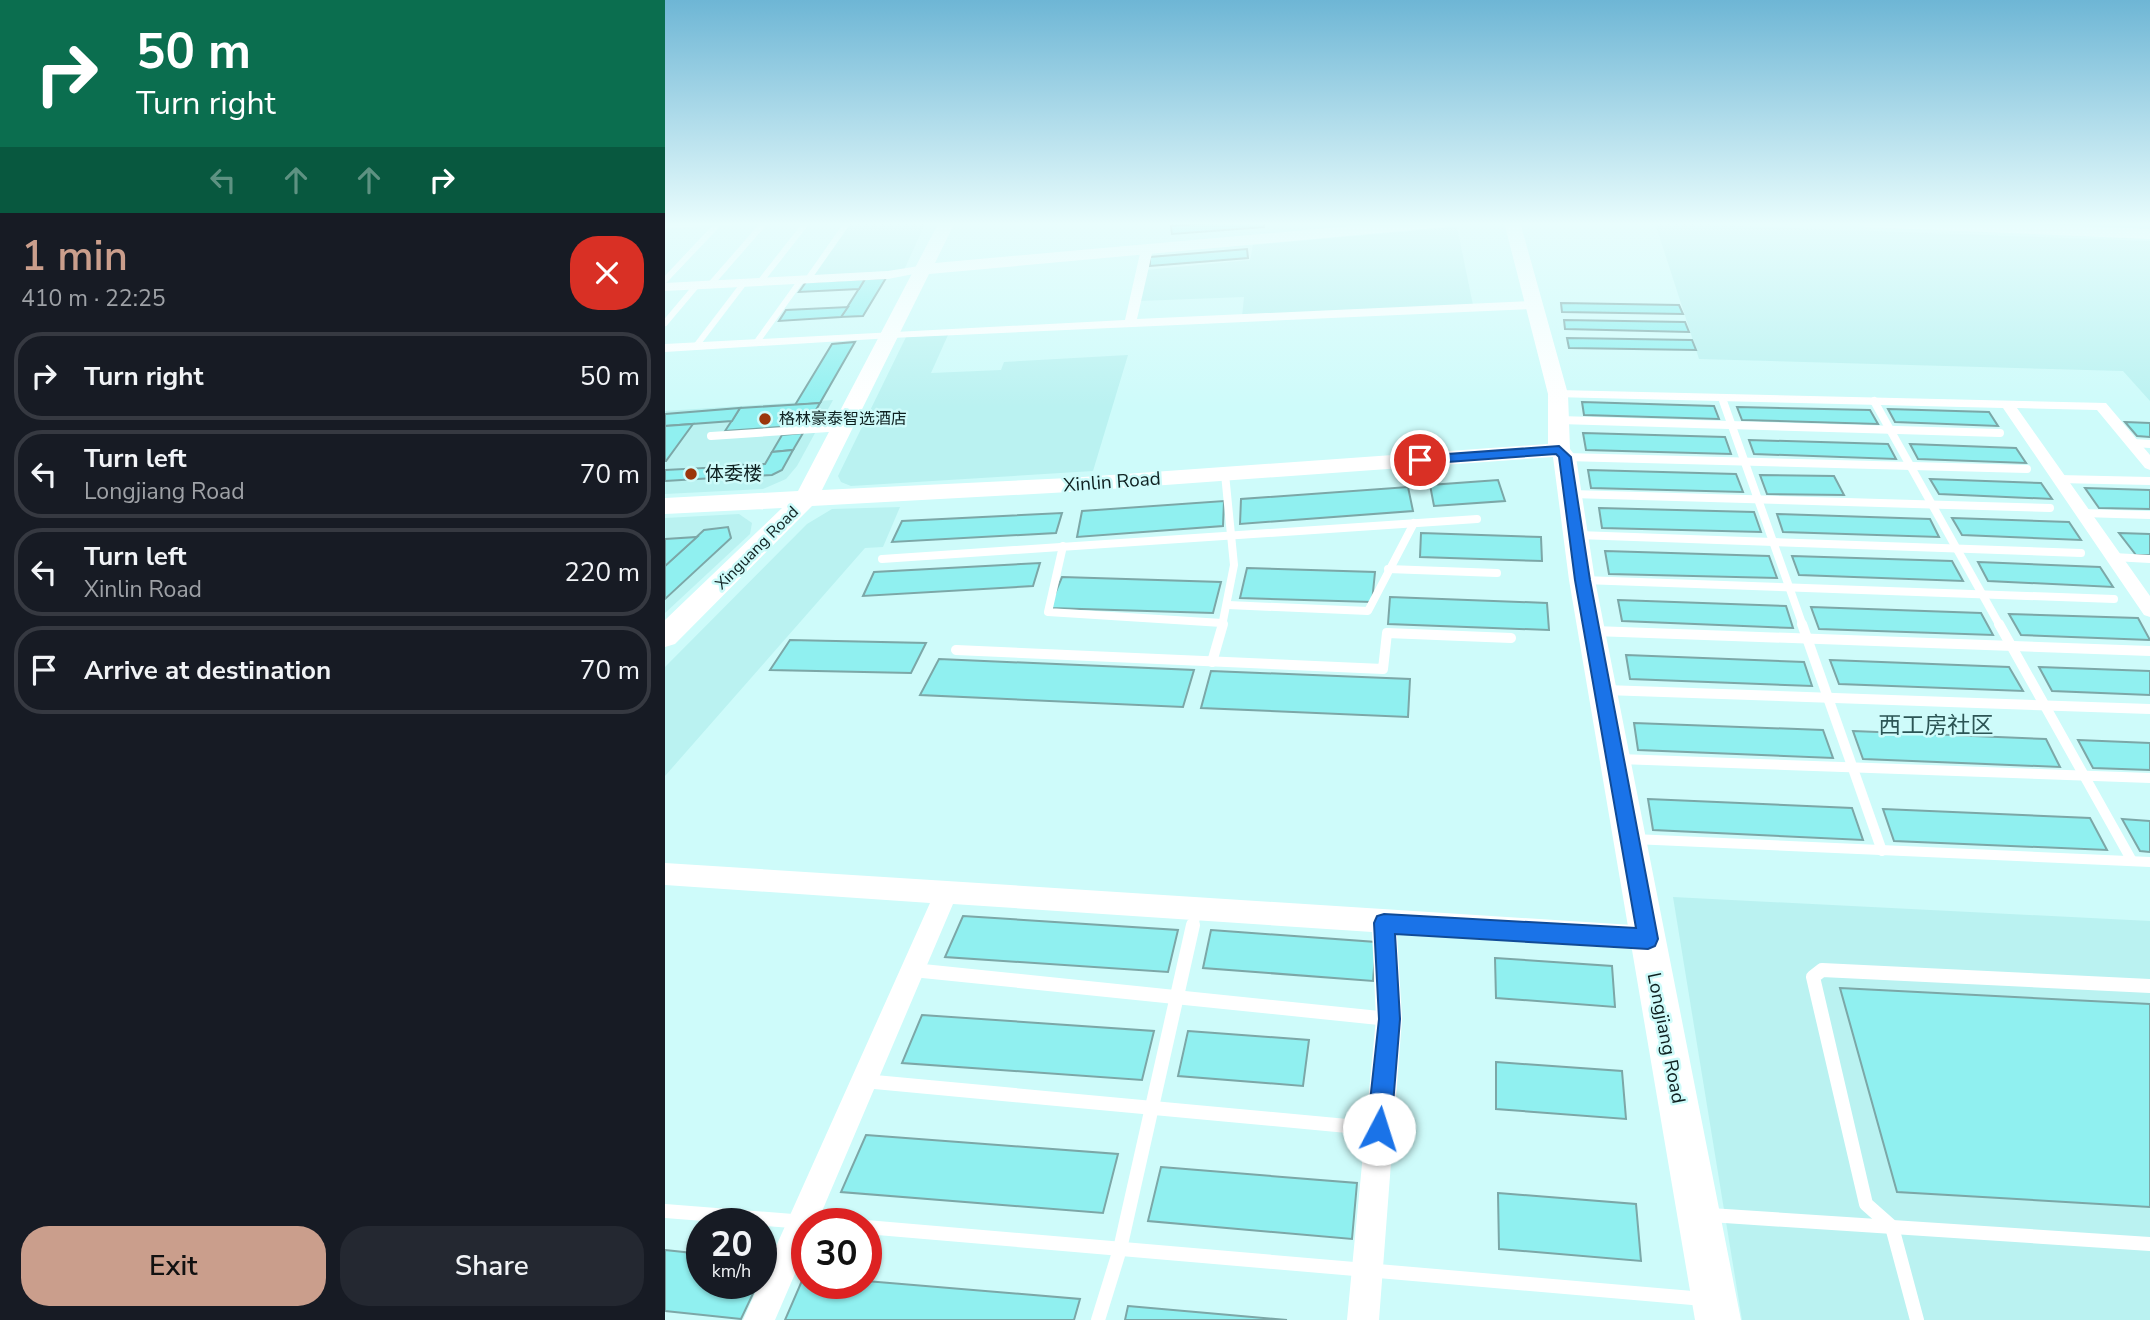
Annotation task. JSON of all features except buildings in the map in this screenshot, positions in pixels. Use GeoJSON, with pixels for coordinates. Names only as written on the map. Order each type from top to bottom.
{"type":"FeatureCollection","features":[{"type":"Feature","properties":{"kind":"street"},"geometry":{"type":"LineString","coordinates":[[665,287],[732,284]]}},
{"type":"Feature","properties":{"kind":"street","name":"Xinguang Road"},"geometry":{"type":"LineString","coordinates":[[665,637],[807,497],[917,284]]}},
{"type":"Feature","properties":{"kind":"street"},"geometry":{"type":"LineString","coordinates":[[1129,324],[1139,284]]}},
{"type":"Feature","properties":{"kind":"street","name":"Longjiang Road"},"geometry":{"type":"LineString","coordinates":[[1526,284],[1560,430],[1591,631],[1716,1310]]}},
{"type":"Feature","properties":{"kind":"street"},"geometry":{"type":"LineString","coordinates":[[665,348],[891,334],[1531,305]]}},
{"type":"Feature","properties":{"kind":"street"},"geometry":{"type":"LineString","coordinates":[[1560,430],[1722,398],[2101,406],[2150,465]]}},
{"type":"Feature","properties":{"kind":"street"},"geometry":{"type":"LineString","coordinates":[[2007,404],[2150,610]]}},
{"type":"Feature","properties":{"kind":"street","name":"Xinlin Road"},"geometry":{"type":"LineString","coordinates":[[665,506],[1225,474],[1560,430]]}},
{"type":"Feature","properties":{"kind":"street"},"geometry":{"type":"LineString","coordinates":[[2130,581],[2150,582]]}},
{"type":"Feature","properties":{"kind":"street"},"geometry":{"type":"LineString","coordinates":[[665,874],[1648,939]]}},
{"type":"Feature","properties":{"kind":"street"},"geometry":{"type":"LineString","coordinates":[[815,1208],[863,1081],[946,893]]}},
{"type":"Feature","properties":{"kind":"street"},"geometry":{"type":"LineString","coordinates":[[1363,1320],[1389,1019],[1384,923]]}},
{"type":"Feature","properties":{"kind":"street"},"geometry":{"type":"LineString","coordinates":[[759,1320],[791,1258]]}},
{"type":"Feature","properties":{"kind":"lane"},"geometry":{"type":"LineString","coordinates":[[696,346],[744,284]]}},
{"type":"Feature","properties":{"kind":"lane"},"geometry":{"type":"LineString","coordinates":[[756,343],[801,284]]}},
{"type":"Feature","properties":{"kind":"lane"},"geometry":{"type":"LineString","coordinates":[[665,323],[703,285]]}},
{"type":"Feature","properties":{"kind":"lane"},"geometry":{"type":"LineString","coordinates":[[1722,398],[1882,851]]}},
{"type":"Feature","properties":{"kind":"lane"},"geometry":{"type":"LineString","coordinates":[[1874,401],[2132,861]]}},
{"type":"Feature","properties":{"kind":"lane"},"geometry":{"type":"LineString","coordinates":[[1560,430],[1731,425],[2000,433]]}},
{"type":"Feature","properties":{"kind":"lane"},"geometry":{"type":"LineString","coordinates":[[711,436],[843,427]]}},
{"type":"Feature","properties":{"kind":"lane"},"geometry":{"type":"LineString","coordinates":[[1560,430],[1744,461],[2027,469]]}},
{"type":"Feature","properties":{"kind":"lane"},"geometry":{"type":"LineString","coordinates":[[2133,443],[2150,444]]}},
{"type":"Feature","properties":{"kind":"lane"},"geometry":{"type":"LineString","coordinates":[[1212,662],[1228,605],[1234,565],[1225,474]]}},
{"type":"Feature","properties":{"kind":"lane"},"geometry":{"type":"LineString","coordinates":[[2058,479],[2150,481]]}},
{"type":"Feature","properties":{"kind":"lane"},"geometry":{"type":"LineString","coordinates":[[1568,494],[2050,508]]}},
{"type":"Feature","properties":{"kind":"lane"},"geometry":{"type":"LineString","coordinates":[[2082,513],[2150,515]]}},
{"type":"Feature","properties":{"kind":"lane"},"geometry":{"type":"LineString","coordinates":[[882,559],[1478,519]]}},
{"type":"Feature","properties":{"kind":"lane"},"geometry":{"type":"LineString","coordinates":[[1228,605],[1367,611],[1413,523]]}},
{"type":"Feature","properties":{"kind":"lane"},"geometry":{"type":"LineString","coordinates":[[1575,535],[2081,553]]}},
{"type":"Feature","properties":{"kind":"lane"},"geometry":{"type":"LineString","coordinates":[[1063,546],[1048,612],[1222,623]]}},
{"type":"Feature","properties":{"kind":"lane"},"geometry":{"type":"LineString","coordinates":[[2113,557],[2150,559]]}},
{"type":"Feature","properties":{"kind":"lane"},"geometry":{"type":"LineString","coordinates":[[1388,569],[1497,573]]}},
{"type":"Feature","properties":{"kind":"lane"},"geometry":{"type":"LineString","coordinates":[[1582,580],[2114,598]]}},
{"type":"Feature","properties":{"kind":"lane"},"geometry":{"type":"LineString","coordinates":[[1591,631],[2150,651]]}},
{"type":"Feature","properties":{"kind":"lane"},"geometry":{"type":"LineString","coordinates":[[956,650],[1383,669],[1387,633],[1511,638]]}},
{"type":"Feature","properties":{"kind":"lane"},"geometry":{"type":"LineString","coordinates":[[1602,690],[2150,709]]}},
{"type":"Feature","properties":{"kind":"lane"},"geometry":{"type":"LineString","coordinates":[[1615,759],[2150,778]]}},
{"type":"Feature","properties":{"kind":"lane"},"geometry":{"type":"LineString","coordinates":[[1630,839],[2150,862]]}},
{"type":"Feature","properties":{"kind":"lane"},"geometry":{"type":"LineString","coordinates":[[1098,1320],[1120,1249],[1197,909]]}},
{"type":"Feature","properties":{"kind":"lane"},"geometry":{"type":"LineString","coordinates":[[912,970],[1389,1019]]}},
{"type":"Feature","properties":{"kind":"lane"},"geometry":{"type":"LineString","coordinates":[[1917,1320],[1892,1227],[1866,1204],[1813,977],[1822,970],[2150,986]]}},
{"type":"Feature","properties":{"kind":"lane"},"geometry":{"type":"LineString","coordinates":[[863,1081],[1379,1129]]}},
{"type":"Feature","properties":{"kind":"lane"},"geometry":{"type":"LineString","coordinates":[[665,1211],[791,1222]]}},
{"type":"Feature","properties":{"kind":"lane"},"geometry":{"type":"LineString","coordinates":[[1700,1215],[2150,1244]]}},
{"type":"Feature","properties":{"kind":"lane"},"geometry":{"type":"LineString","coordinates":[[882,1228],[1368,1270],[1716,1310]]}},
{"type":"Feature","properties":{"kind":"shaded area"},"geometry":{"type":"Polygon","coordinates":[[[1143,284],[1469,284],[1473,305],[1242,317],[1244,297],[1139,301],[1143,284]]]}},
{"type":"Feature","properties":{"kind":"shaded area"},"geometry":{"type":"Polygon","coordinates":[[[1675,284],[2150,284],[2150,401],[2123,371],[1699,359],[1675,284]]]}},
{"type":"Feature","properties":{"kind":"shaded area"},"geometry":{"type":"Polygon","coordinates":[[[948,335],[931,373],[1001,370],[1004,362],[1128,355],[1093,471],[851,486],[841,482],[838,476],[906,337],[948,335]]]}},
{"type":"Feature","properties":{"kind":"shaded area"},"geometry":{"type":"Polygon","coordinates":[[[833,400],[797,466],[786,479],[763,489],[665,494],[665,411],[833,400]]]}},
{"type":"Feature","properties":{"kind":"shaded area"},"geometry":{"type":"Polygon","coordinates":[[[900,507],[883,547],[865,548],[665,776],[665,667],[807,524],[832,509],[900,507]]]}},
{"type":"Feature","properties":{"kind":"shaded area"},"geometry":{"type":"Polygon","coordinates":[[[739,514],[752,523],[750,534],[665,613],[665,518],[739,514]]]}},
{"type":"Feature","properties":{"kind":"shaded area"},"geometry":{"type":"Polygon","coordinates":[[[1673,897],[2150,921],[2150,1320],[1742,1320],[1673,897]]]}},
{"type":"Feature","properties":{"kind":"place","name":"格林豪泰智选酒店"},"geometry":{"type":"Point","coordinates":[765,419]}},
{"type":"Feature","properties":{"kind":"place","name":"体委楼"},"geometry":{"type":"Point","coordinates":[691,474]}},
{"type":"Feature","properties":{"kind":"district","name":"西工房社区"},"geometry":{"type":"Point","coordinates":[1936,725]}},
{"type":"Feature","properties":{"kind":"route"},"geometry":{"type":"LineString","coordinates":[[1379,1129],[1389,1019],[1384,923],[1648,939],[1582,580],[1565,457],[1559,450],[1420,460]]}}]}
